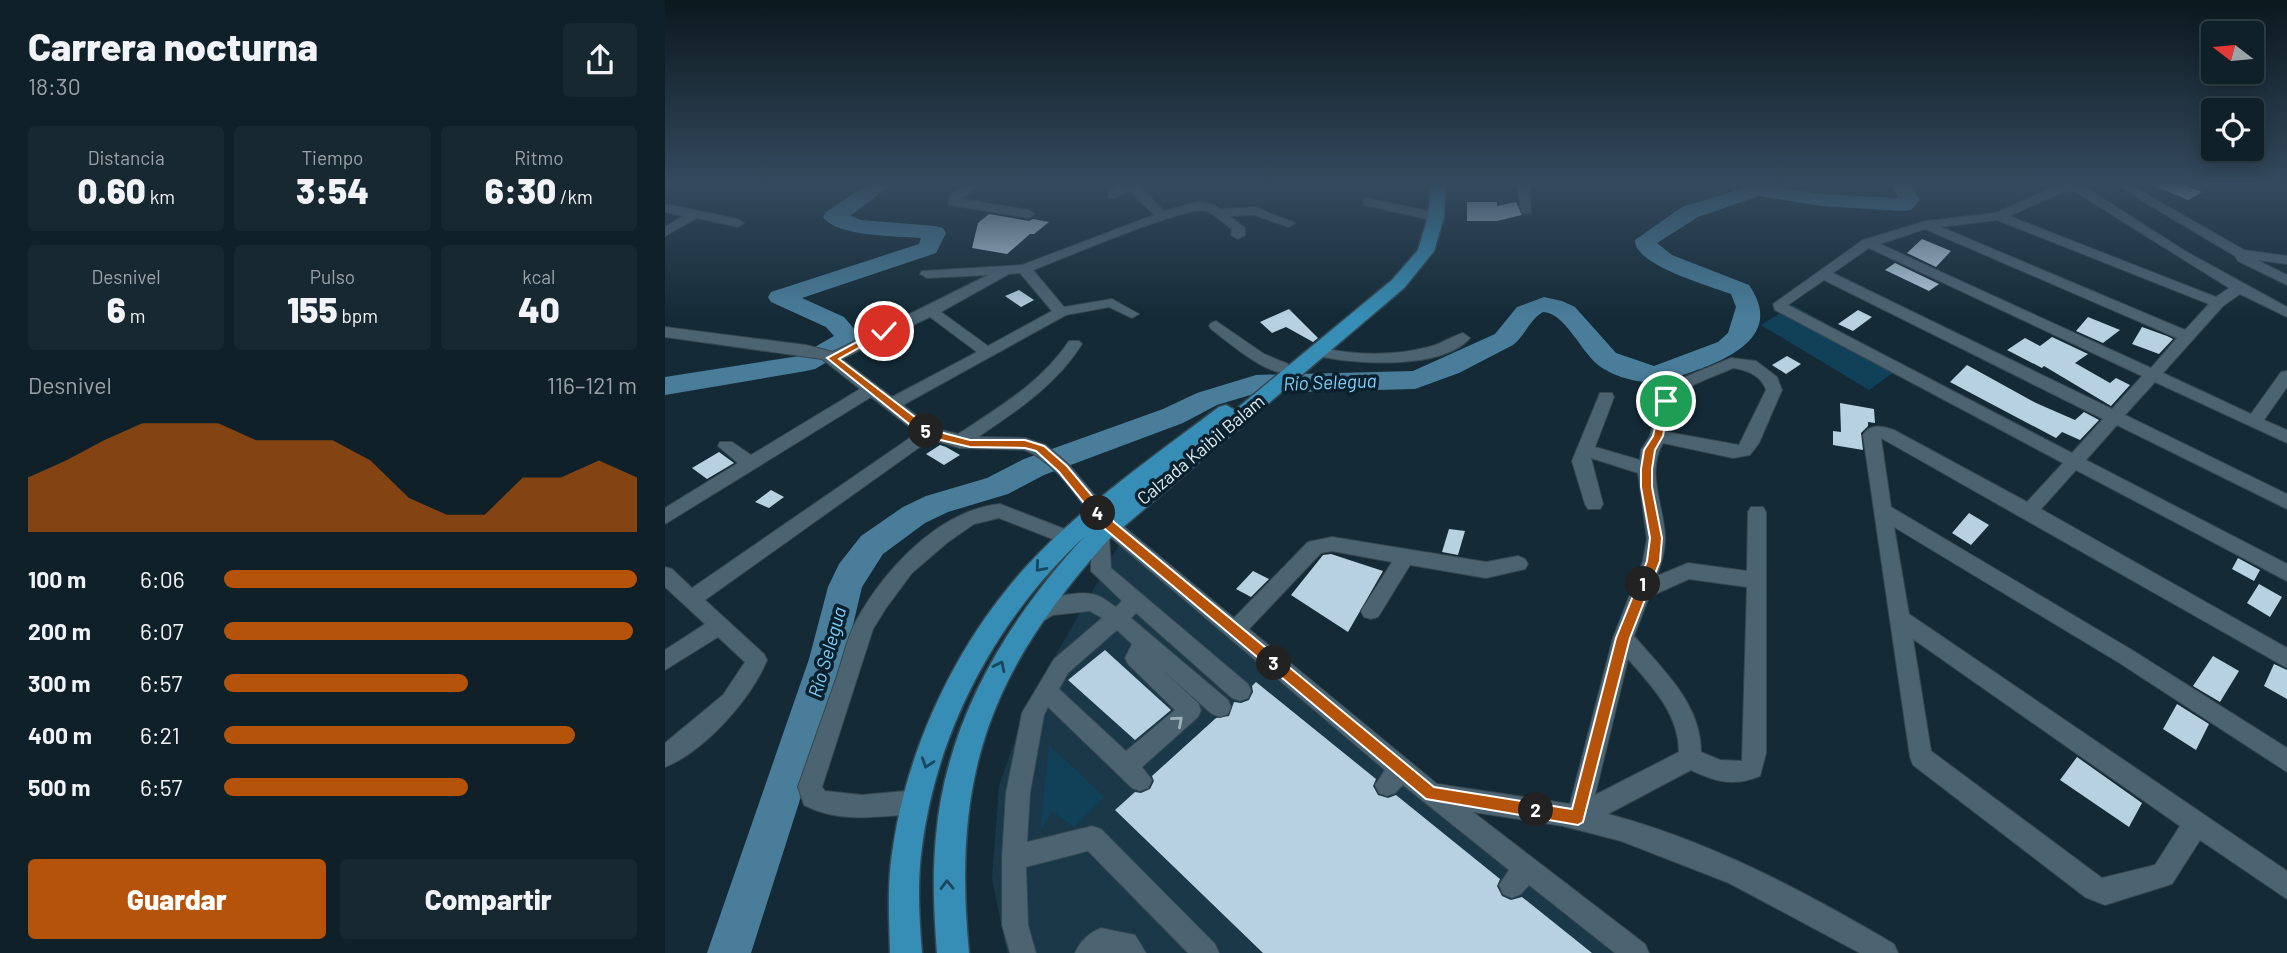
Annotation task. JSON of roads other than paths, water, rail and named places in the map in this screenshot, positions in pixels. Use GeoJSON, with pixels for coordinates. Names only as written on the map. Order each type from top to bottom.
{"type":"FeatureCollection","features":[{"type":"Feature","properties":{"kind":"main road","name":"Calzada Kaibil Balam"},"geometry":{"type":"LineString","coordinates":[[1251,400],[1303,366],[1398,284],[1426,251],[1433,228]]}},
{"type":"Feature","properties":{"kind":"main road","name":"Calzada Kaibil Balam"},"geometry":{"type":"LineString","coordinates":[[953,953],[948,920],[947,872],[950,827],[959,774],[983,701],[1018,635],[1102,524],[1251,400],[1282,369],[1385,280],[1426,251]]}},
{"type":"Feature","properties":{"kind":"main road","name":"Calzada Kaibil Balam"},"geometry":{"type":"LineString","coordinates":[[906,953],[905,887],[908,850],[917,802],[934,742],[972,660],[1016,595],[1068,538],[1102,524]]}},
{"type":"Feature","properties":{"kind":"street"},"geometry":{"type":"LineString","coordinates":[[927,274],[1024,269],[1130,228]]}},
{"type":"Feature","properties":{"kind":"street"},"geometry":{"type":"LineString","coordinates":[[1238,234],[1239,228]]}},
{"type":"Feature","properties":{"kind":"street"},"geometry":{"type":"LineString","coordinates":[[1915,228],[1868,243],[1780,304],[1780,307],[2287,573]]}},
{"type":"Feature","properties":{"kind":"street"},"geometry":{"type":"LineString","coordinates":[[1934,228],[2187,337]]}},
{"type":"Feature","properties":{"kind":"street"},"geometry":{"type":"LineString","coordinates":[[2030,228],[2218,303]]}},
{"type":"Feature","properties":{"kind":"street"},"geometry":{"type":"LineString","coordinates":[[2139,228],[2237,289],[2287,313]]}},
{"type":"Feature","properties":{"kind":"street"},"geometry":{"type":"LineString","coordinates":[[2197,228],[2241,254],[2287,260]]}},
{"type":"Feature","properties":{"kind":"street"},"geometry":{"type":"LineString","coordinates":[[1868,243],[2287,437]]}},
{"type":"Feature","properties":{"kind":"street"},"geometry":{"type":"LineString","coordinates":[[2241,254],[2243,258],[2287,281]]}},
{"type":"Feature","properties":{"kind":"street"},"geometry":{"type":"LineString","coordinates":[[1024,269],[1061,313]]}},
{"type":"Feature","properties":{"kind":"street"},"geometry":{"type":"LineString","coordinates":[[829,357],[957,300],[1006,270]]}},
{"type":"Feature","properties":{"kind":"street"},"geometry":{"type":"LineString","coordinates":[[1824,274],[2287,502]]}},
{"type":"Feature","properties":{"kind":"street"},"geometry":{"type":"LineString","coordinates":[[2029,511],[2218,303],[2237,289]]}},
{"type":"Feature","properties":{"kind":"street"},"geometry":{"type":"LineString","coordinates":[[893,404],[1061,313],[1100,303],[1112,303],[1132,314]]}},
{"type":"Feature","properties":{"kind":"street"},"geometry":{"type":"LineString","coordinates":[[931,311],[988,352]]}},
{"type":"Feature","properties":{"kind":"street"},"geometry":{"type":"LineString","coordinates":[[1216,326],[1259,358],[1282,369]]}},
{"type":"Feature","properties":{"kind":"street"},"geometry":{"type":"LineString","coordinates":[[665,332],[806,349],[829,357],[928,433],[959,442],[1025,444],[1040,449],[1063,469],[1102,524],[1235,630],[1394,777],[1431,794],[1578,817],[1615,827],[1739,874],[1885,953]]}},
{"type":"Feature","properties":{"kind":"street"},"geometry":{"type":"LineString","coordinates":[[1319,352],[1365,356],[1418,354],[1437,350],[1463,338]]}},
{"type":"Feature","properties":{"kind":"street"},"geometry":{"type":"LineString","coordinates":[[959,442],[1047,378],[1066,359],[1074,344]]}},
{"type":"Feature","properties":{"kind":"street"},"geometry":{"type":"LineString","coordinates":[[1578,817],[1623,638],[1653,561],[1656,538],[1647,487],[1647,469],[1650,450],[1658,436],[1666,401],[1678,386],[1731,363],[1751,366],[1771,381],[1774,390],[1751,443],[1744,451],[1733,452],[1658,436]]}},
{"type":"Feature","properties":{"kind":"street"},"geometry":{"type":"LineString","coordinates":[[2254,422],[2287,376]]}},
{"type":"Feature","properties":{"kind":"street"},"geometry":{"type":"LineString","coordinates":[[665,517],[872,389]]}},
{"type":"Feature","properties":{"kind":"street"},"geometry":{"type":"LineString","coordinates":[[1594,504],[1581,461],[1606,397]]}},
{"type":"Feature","properties":{"kind":"street"},"geometry":{"type":"LineString","coordinates":[[2197,822],[2163,875],[2105,892],[2094,888],[1921,757],[1871,435],[1880,431],[2029,511],[2287,659]]}},
{"type":"Feature","properties":{"kind":"street"},"geometry":{"type":"LineString","coordinates":[[691,599],[928,433]]}},
{"type":"Feature","properties":{"kind":"street"},"geometry":{"type":"LineString","coordinates":[[726,446],[751,464]]}},
{"type":"Feature","properties":{"kind":"street"},"geometry":{"type":"LineString","coordinates":[[1585,450],[1647,469]]}},
{"type":"Feature","properties":{"kind":"street"},"geometry":{"type":"LineString","coordinates":[[917,802],[837,806],[820,803],[812,797],[810,787],[864,626],[905,568],[941,537],[968,519],[1000,511],[1068,538]]}},
{"type":"Feature","properties":{"kind":"street"},"geometry":{"type":"LineString","coordinates":[[1882,511],[2125,656],[2287,761]]}},
{"type":"Feature","properties":{"kind":"street"},"geometry":{"type":"LineString","coordinates":[[1690,758],[1723,772],[1740,774],[1752,768],[1755,753],[1757,512]]}},
{"type":"Feature","properties":{"kind":"street"},"geometry":{"type":"LineString","coordinates":[[1102,524],[1101,571],[1240,691]]}},
{"type":"Feature","properties":{"kind":"street"},"geometry":{"type":"LineString","coordinates":[[1235,630],[1315,547],[1332,544],[1486,570],[1518,564]]}},
{"type":"Feature","properties":{"kind":"street"},"geometry":{"type":"LineString","coordinates":[[1371,611],[1404,558]]}},
{"type":"Feature","properties":{"kind":"street"},"geometry":{"type":"LineString","coordinates":[[1640,592],[1688,571],[1756,580]]}},
{"type":"Feature","properties":{"kind":"street"},"geometry":{"type":"LineString","coordinates":[[665,575],[757,660],[753,671],[706,724],[665,756]]}},
{"type":"Feature","properties":{"kind":"street"},"geometry":{"type":"LineString","coordinates":[[1018,635],[1048,607],[1093,601],[1117,618],[1220,707]]}},
{"type":"Feature","properties":{"kind":"street"},"geometry":{"type":"LineString","coordinates":[[1023,953],[1015,925],[1014,858],[1017,793],[1033,713],[1061,666],[1136,601]]}},
{"type":"Feature","properties":{"kind":"street"},"geometry":{"type":"LineString","coordinates":[[1900,619],[2287,886]]}},
{"type":"Feature","properties":{"kind":"street"},"geometry":{"type":"LineString","coordinates":[[665,661],[720,625]]}},
{"type":"Feature","properties":{"kind":"street"},"geometry":{"type":"LineString","coordinates":[[1623,638],[1681,709],[1692,741],[1690,758]]}},
{"type":"Feature","properties":{"kind":"street"},"geometry":{"type":"LineString","coordinates":[[1046,691],[1133,773],[1190,710],[1135,658],[1145,642]]}},
{"type":"Feature","properties":{"kind":"street"},"geometry":{"type":"LineString","coordinates":[[1578,817],[1690,758]]}},
{"type":"Feature","properties":{"kind":"street"},"geometry":{"type":"LineString","coordinates":[[1431,794],[1520,877],[1636,953]]}},
{"type":"Feature","properties":{"kind":"street"},"geometry":{"type":"LineString","coordinates":[[1014,858],[1092,838],[1206,953]]}},
{"type":"Feature","properties":{"kind":"street"},"geometry":{"type":"LineString","coordinates":[[1088,953],[1101,941],[1126,944],[1133,953]]}},
{"type":"Feature","properties":{"kind":"waterway","name":"Río Selegua"},"geometry":{"type":"LineString","coordinates":[[665,386],[806,363],[849,338],[835,322],[780,297],[928,248],[935,233],[885,228]]}},
{"type":"Feature","properties":{"kind":"waterway","name":"Río Selegua"},"geometry":{"type":"LineString","coordinates":[[729,953],[827,659],[845,587],[851,573],[872,545],[914,515],[937,504],[997,486],[1034,467],[1173,416],[1207,399],[1256,384],[1415,380],[1465,360],[1504,340],[1513,332],[1526,312],[1539,305],[1557,307],[1566,312],[1607,359],[1637,372],[1655,375],[1700,360],[1727,348],[1738,338],[1744,328],[1748,307],[1741,290],[1664,260],[1646,247],[1646,240],[1664,228]]}}]}
